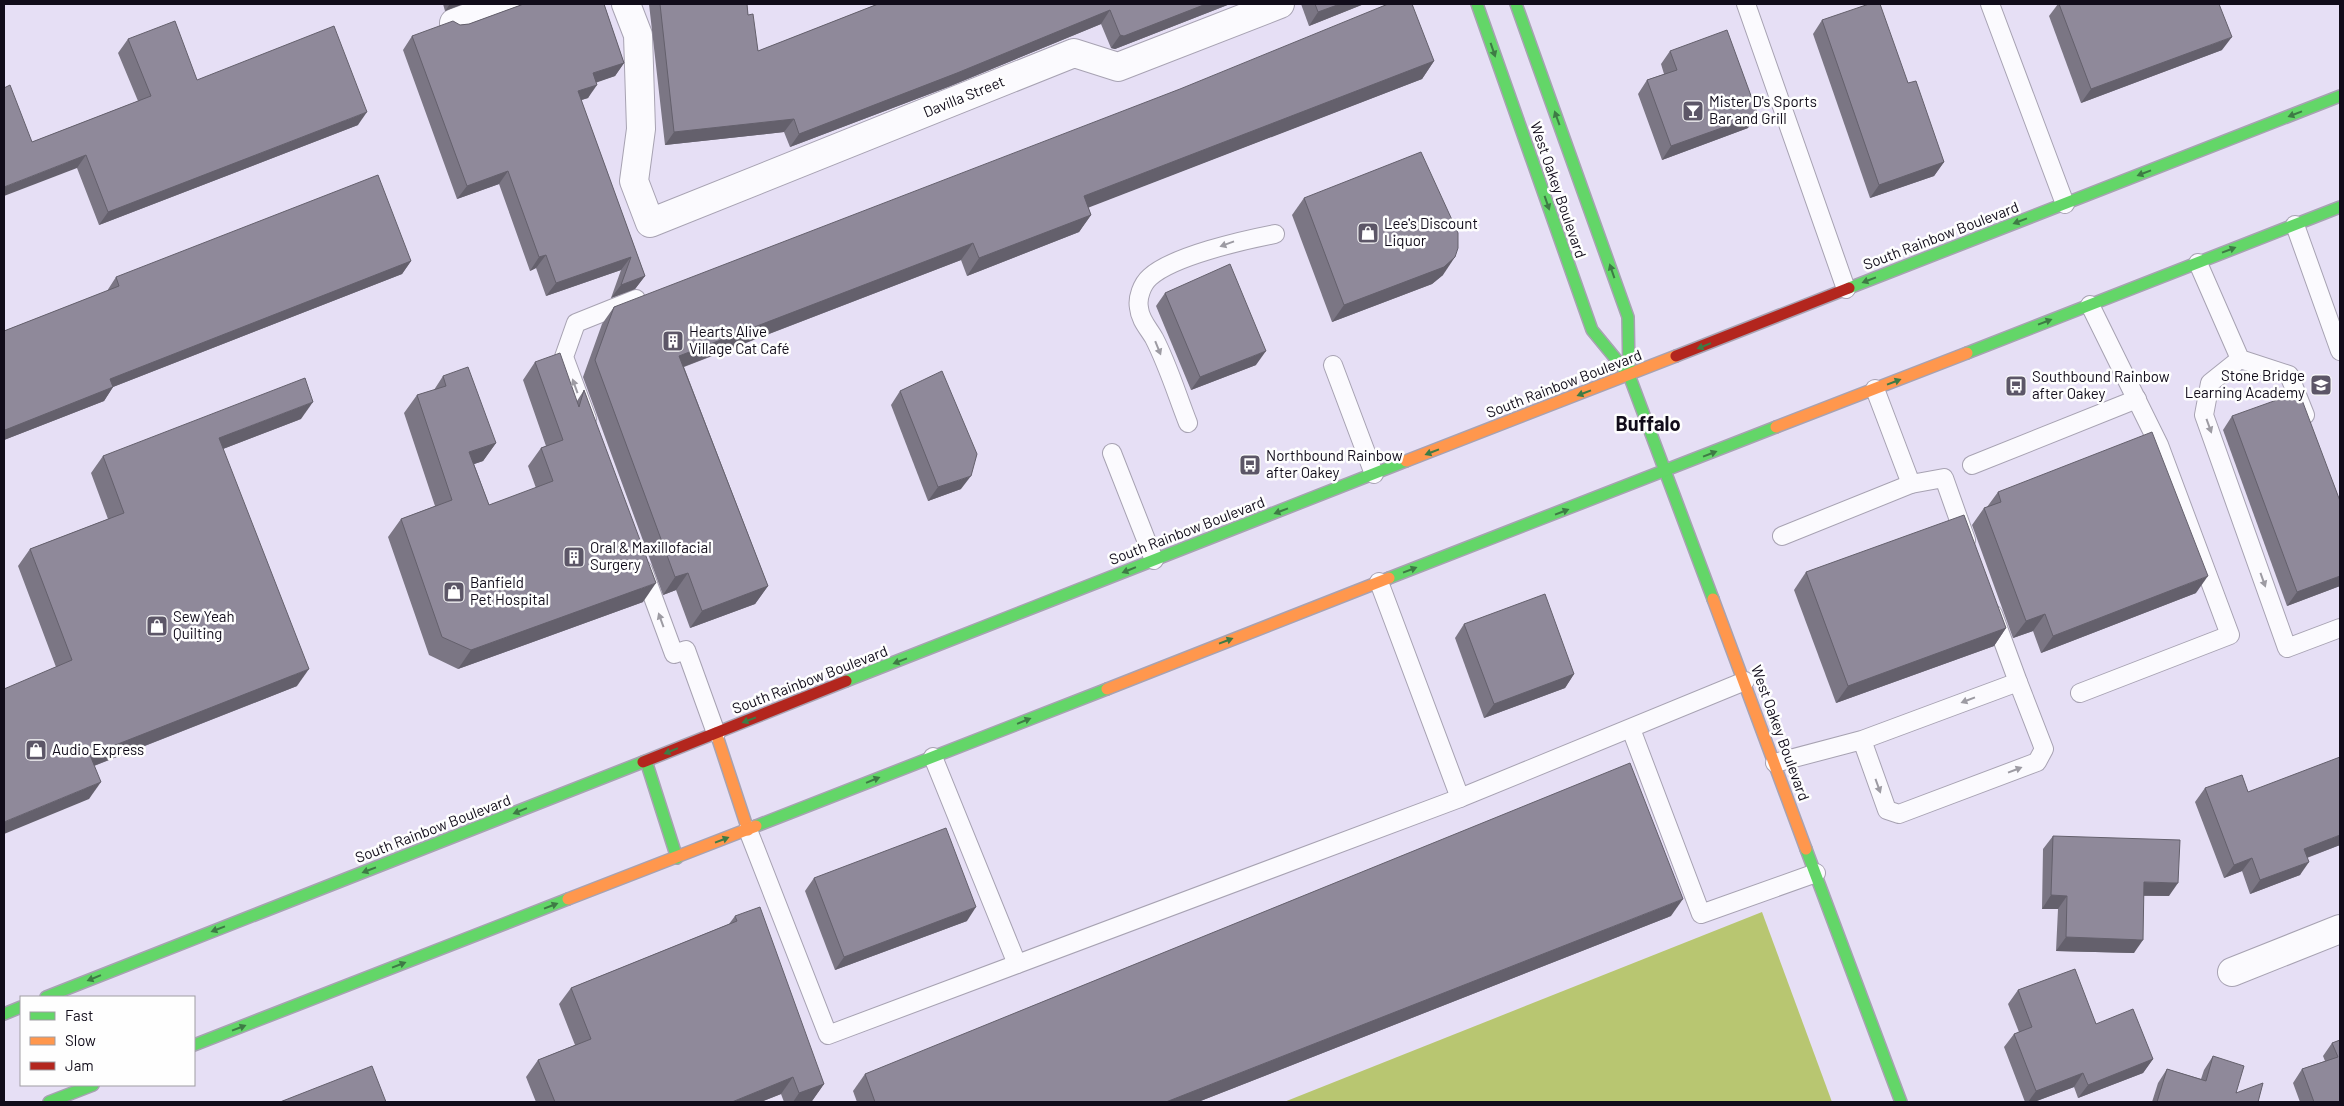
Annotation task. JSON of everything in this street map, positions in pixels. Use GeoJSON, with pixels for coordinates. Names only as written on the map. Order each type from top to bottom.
{"type":"FeatureCollection","features":[{"type":"Feature","properties":{"kind":"main road","name":"West Oakey Boulevard"},"geometry":{"type":"LineString","coordinates":[[1477,4],[1592,330],[1629,375]]}},
{"type":"Feature","properties":{"kind":"main road","name":"West Oakey Boulevard"},"geometry":{"type":"LineString","coordinates":[[1516,4],[1628,317],[1629,375],[1901,1102]]}},
{"type":"Feature","properties":{"kind":"main road","name":"South Rainbow Boulevard"},"geometry":{"type":"LineString","coordinates":[[49,996],[1154,560],[2340,96]]}},
{"type":"Feature","properties":{"kind":"main road"},"geometry":{"type":"LineString","coordinates":[[195,1045],[2340,207]]}},
{"type":"Feature","properties":{"kind":"main road"},"geometry":{"type":"LineString","coordinates":[[716,733],[748,830]]}},
{"type":"Feature","properties":{"kind":"main road"},"geometry":{"type":"LineString","coordinates":[[646,761],[676,858]]}},
{"type":"Feature","properties":{"kind":"main road"},"geometry":{"type":"LineString","coordinates":[[4,1014],[20,1007]]}},
{"type":"Feature","properties":{"kind":"main road"},"geometry":{"type":"LineString","coordinates":[[49,1102],[90,1086]]}},
{"type":"Feature","properties":{"kind":"street"},"geometry":{"type":"LineString","coordinates":[[454,23],[506,4]]}},
{"type":"Feature","properties":{"kind":"street","name":"Davilla Street"},"geometry":{"type":"LineString","coordinates":[[626,4],[638,35],[641,128],[634,181],[650,223],[1074,53],[1118,67],[1280,4]]}},
{"type":"Feature","properties":{"kind":"street"},"geometry":{"type":"LineString","coordinates":[[2232,972],[2340,928]]}},
{"type":"Feature","properties":{"kind":"lane"},"geometry":{"type":"LineString","coordinates":[[1746,4],[1846,289]]}},
{"type":"Feature","properties":{"kind":"lane"},"geometry":{"type":"LineString","coordinates":[[1990,4],[2066,204]]}},
{"type":"Feature","properties":{"kind":"lane"},"geometry":{"type":"LineString","coordinates":[[2294,225],[2340,351]]}},
{"type":"Feature","properties":{"kind":"lane"},"geometry":{"type":"LineString","coordinates":[[1188,423],[1154,338],[1144,323],[1138,308],[1140,292],[1149,278],[1164,268],[1236,241],[1275,234]]}},
{"type":"Feature","properties":{"kind":"lane"},"geometry":{"type":"LineString","coordinates":[[2198,263],[2240,358],[2289,375],[2310,428]]}},
{"type":"Feature","properties":{"kind":"lane"},"geometry":{"type":"LineString","coordinates":[[592,432],[564,357],[576,323],[654,292]]}},
{"type":"Feature","properties":{"kind":"lane"},"geometry":{"type":"LineString","coordinates":[[2080,693],[2230,635],[2159,445],[2090,305]]}},
{"type":"Feature","properties":{"kind":"lane"},"geometry":{"type":"LineString","coordinates":[[2240,358],[2210,382],[2204,415],[2287,648],[2340,628]]}},
{"type":"Feature","properties":{"kind":"lane"},"geometry":{"type":"LineString","coordinates":[[1333,365],[1374,474]]}},
{"type":"Feature","properties":{"kind":"lane"},"geometry":{"type":"LineString","coordinates":[[1875,389],[1911,484]]}},
{"type":"Feature","properties":{"kind":"lane"},"geometry":{"type":"LineString","coordinates":[[1972,465],[2137,399]]}},
{"type":"Feature","properties":{"kind":"lane"},"geometry":{"type":"LineString","coordinates":[[1112,454],[1154,560]]}},
{"type":"Feature","properties":{"kind":"lane"},"geometry":{"type":"LineString","coordinates":[[1782,536],[1911,484],[1944,478],[1971,552]]}},
{"type":"Feature","properties":{"kind":"lane"},"geometry":{"type":"LineString","coordinates":[[636,552],[674,654],[686,650],[716,733]]}},
{"type":"Feature","properties":{"kind":"lane"},"geometry":{"type":"LineString","coordinates":[[1379,582],[1460,798]]}},
{"type":"Feature","properties":{"kind":"lane"},"geometry":{"type":"LineString","coordinates":[[1862,740],[1887,810],[1899,814],[2037,762],[2044,749],[1988,598]]}},
{"type":"Feature","properties":{"kind":"lane"},"geometry":{"type":"LineString","coordinates":[[748,830],[828,1035],[1460,798],[1745,681]]}},
{"type":"Feature","properties":{"kind":"lane"},"geometry":{"type":"LineString","coordinates":[[1775,763],[1862,740],[2018,682]]}},
{"type":"Feature","properties":{"kind":"lane"},"geometry":{"type":"LineString","coordinates":[[1631,728],[1701,914],[1816,873]]}},
{"type":"Feature","properties":{"kind":"lane"},"geometry":{"type":"LineString","coordinates":[[933,757],[1017,964]]}},
{"type":"Feature","properties":{"kind":"shaded area"},"geometry":{"type":"Polygon","coordinates":[[[1762,912],[1832,1102],[1284,1102],[1762,912]]]}},
{"type":"Feature","properties":{"kind":"building"},"geometry":{"type":"Polygon","coordinates":[[[523,4],[604,4],[624,63],[593,73],[597,85],[578,91],[645,276],[621,285],[631,257],[556,283],[546,255],[539,257],[508,171],[467,186],[412,36],[453,21],[460,25],[469,24],[523,4]]]}},
{"type":"Feature","properties":{"kind":"building"},"geometry":{"type":"Polygon","coordinates":[[[660,4],[747,4],[748,15],[753,14],[758,51],[878,4],[1206,4],[1124,36],[1120,35],[1110,10],[957,73],[799,134],[794,119],[674,132],[660,4]]]}},
{"type":"Feature","properties":{"kind":"building"},"geometry":{"type":"Polygon","coordinates":[[[1315,4],[1340,4],[1318,12],[1315,4]]]}},
{"type":"Feature","properties":{"kind":"building","name":"Hearts Alive Village Cat Café"},"geometry":{"type":"Polygon","coordinates":[[[1388,4],[1412,4],[1434,61],[1084,196],[1091,215],[979,258],[973,243],[679,356],[768,586],[702,611],[688,573],[675,577],[595,360],[614,307],[1180,89],[1388,4]]]}},
{"type":"Feature","properties":{"kind":"building"},"geometry":{"type":"Polygon","coordinates":[[[1869,4],[1880,4],[1908,83],[1916,81],[1944,162],[1879,185],[1822,20],[1869,4]]]}},
{"type":"Feature","properties":{"kind":"building"},"geometry":{"type":"Polygon","coordinates":[[[2059,4],[2219,4],[2232,37],[2091,89],[2059,4]]]}},
{"type":"Feature","properties":{"kind":"building"},"geometry":{"type":"Polygon","coordinates":[[[175,21],[197,80],[334,26],[367,112],[108,212],[86,155],[4,187],[4,88],[10,85],[32,142],[151,96],[128,39],[175,21]]]}},
{"type":"Feature","properties":{"kind":"building","name":"Mister D's Sports Bar and Grill"},"geometry":{"type":"Polygon","coordinates":[[[1727,30],[1758,115],[1671,146],[1647,80],[1677,70],[1670,51],[1727,30]]]}},
{"type":"Feature","properties":{"kind":"building","name":"Lee's Discount Liquor"},"geometry":{"type":"Polygon","coordinates":[[[1421,152],[1458,233],[1458,248],[1455,257],[1444,267],[1344,305],[1304,198],[1421,152]]]}},
{"type":"Feature","properties":{"kind":"building"},"geometry":{"type":"Polygon","coordinates":[[[378,175],[411,261],[110,379],[113,387],[5,430],[4,331],[119,286],[116,277],[378,175]]]}},
{"type":"Feature","properties":{"kind":"building"},"geometry":{"type":"Polygon","coordinates":[[[1230,264],[1266,351],[1200,377],[1165,293],[1230,264]]]}},
{"type":"Feature","properties":{"kind":"building"},"geometry":{"type":"Polygon","coordinates":[[[560,353],[579,407],[584,390],[656,583],[471,650],[442,637],[401,519],[452,500],[417,395],[446,386],[443,376],[468,367],[496,443],[469,452],[489,505],[553,481],[541,448],[563,440],[535,362],[560,353]]]}},
{"type":"Feature","properties":{"kind":"building"},"geometry":{"type":"Polygon","coordinates":[[[942,371],[977,454],[971,476],[938,487],[900,391],[942,371]]]}},
{"type":"Feature","properties":{"kind":"building","name":"Sew Yeah Quilting"},"geometry":{"type":"Polygon","coordinates":[[[305,378],[313,402],[219,438],[309,669],[90,755],[101,782],[4,822],[4,689],[72,660],[30,549],[124,513],[103,456],[305,378]]]}},
{"type":"Feature","properties":{"kind":"building"},"geometry":{"type":"Polygon","coordinates":[[[2299,392],[2340,501],[2340,576],[2297,592],[2232,416],[2299,392]]]}},
{"type":"Feature","properties":{"kind":"building"},"geometry":{"type":"Polygon","coordinates":[[[2152,432],[2208,576],[2053,636],[2045,614],[2026,621],[1984,508],[2001,502],[1998,492],[2152,432]]]}},
{"type":"Feature","properties":{"kind":"building"},"geometry":{"type":"Polygon","coordinates":[[[1964,515],[2006,628],[1848,686],[1806,572],[1964,515]]]}},
{"type":"Feature","properties":{"kind":"building"},"geometry":{"type":"Polygon","coordinates":[[[1545,594],[1574,674],[1494,704],[1464,624],[1545,594]]]}},
{"type":"Feature","properties":{"kind":"building"},"geometry":{"type":"Polygon","coordinates":[[[2340,757],[2340,835],[2304,849],[2309,862],[2260,880],[2252,858],[2234,865],[2205,788],[2242,775],[2248,792],[2340,757]]]}},
{"type":"Feature","properties":{"kind":"building"},"geometry":{"type":"Polygon","coordinates":[[[1630,763],[1683,899],[1166,1102],[875,1102],[865,1074],[1630,763]]]}},
{"type":"Feature","properties":{"kind":"building"},"geometry":{"type":"Polygon","coordinates":[[[946,828],[976,907],[844,957],[814,878],[946,828]]]}},
{"type":"Feature","properties":{"kind":"building"},"geometry":{"type":"Polygon","coordinates":[[[2053,836],[2180,840],[2178,883],[2144,882],[2143,940],[2066,937],[2067,896],[2051,895],[2053,836]]]}},
{"type":"Feature","properties":{"kind":"building"},"geometry":{"type":"Polygon","coordinates":[[[760,907],[824,1084],[799,1093],[793,1077],[732,1102],[555,1102],[538,1060],[591,1039],[571,988],[737,921],[735,916],[760,907]]]}},
{"type":"Feature","properties":{"kind":"building"},"geometry":{"type":"Polygon","coordinates":[[[2075,969],[2096,1024],[2133,1009],[2153,1059],[2088,1085],[2083,1073],[2036,1091],[2014,1034],[2032,1027],[2018,990],[2075,969]]]}},
{"type":"Feature","properties":{"kind":"building"},"geometry":{"type":"Polygon","coordinates":[[[2340,1040],[2340,1102],[2314,1102],[2302,1069],[2338,1057],[2332,1043],[2340,1040]]]}},
{"type":"Feature","properties":{"kind":"building"},"geometry":{"type":"Polygon","coordinates":[[[2213,1056],[2244,1066],[2236,1093],[2263,1083],[2258,1102],[2157,1102],[2167,1069],[2206,1081],[2213,1056]]]}},
{"type":"Feature","properties":{"kind":"building"},"geometry":{"type":"Polygon","coordinates":[[[372,1066],[386,1102],[280,1102],[372,1066]]]}},
{"type":"Feature","properties":{"kind":"traffic: fast"},"geometry":{"type":"LineString","coordinates":[[1477,4],[1592,330],[1629,375],[1713,599]]}},
{"type":"Feature","properties":{"kind":"traffic: fast"},"geometry":{"type":"LineString","coordinates":[[1516,4],[1628,317],[1629,375]]}},
{"type":"Feature","properties":{"kind":"traffic: fast"},"geometry":{"type":"LineString","coordinates":[[1849,288],[2340,96]]}},
{"type":"Feature","properties":{"kind":"traffic: fast"},"geometry":{"type":"LineString","coordinates":[[1967,353],[2340,207]]}},
{"type":"Feature","properties":{"kind":"traffic: fast"},"geometry":{"type":"LineString","coordinates":[[1389,578],[1776,427]]}},
{"type":"Feature","properties":{"kind":"traffic: fast"},"geometry":{"type":"LineString","coordinates":[[846,681],[1406,461]]}},
{"type":"Feature","properties":{"kind":"traffic: fast"},"geometry":{"type":"LineString","coordinates":[[756,826],[1107,689]]}},
{"type":"Feature","properties":{"kind":"traffic: fast"},"geometry":{"type":"LineString","coordinates":[[646,761],[677,858]]}},
{"type":"Feature","properties":{"kind":"traffic: fast"},"geometry":{"type":"LineString","coordinates":[[49,996],[643,762]]}},
{"type":"Feature","properties":{"kind":"traffic: fast"},"geometry":{"type":"LineString","coordinates":[[1806,849],[1901,1102]]}},
{"type":"Feature","properties":{"kind":"traffic: fast"},"geometry":{"type":"LineString","coordinates":[[195,1045],[568,899]]}},
{"type":"Feature","properties":{"kind":"traffic: fast"},"geometry":{"type":"LineString","coordinates":[[4,1014],[20,1007]]}},
{"type":"Feature","properties":{"kind":"traffic: fast"},"geometry":{"type":"LineString","coordinates":[[49,1102],[90,1086]]}},
{"type":"Feature","properties":{"kind":"traffic: slow"},"geometry":{"type":"LineString","coordinates":[[1776,427],[1967,353]]}},
{"type":"Feature","properties":{"kind":"traffic: slow"},"geometry":{"type":"LineString","coordinates":[[1406,461],[1676,356]]}},
{"type":"Feature","properties":{"kind":"traffic: slow"},"geometry":{"type":"LineString","coordinates":[[1107,689],[1389,578]]}},
{"type":"Feature","properties":{"kind":"traffic: slow"},"geometry":{"type":"LineString","coordinates":[[1713,599],[1806,849]]}},
{"type":"Feature","properties":{"kind":"traffic: slow"},"geometry":{"type":"LineString","coordinates":[[716,733],[748,830]]}},
{"type":"Feature","properties":{"kind":"traffic: slow"},"geometry":{"type":"LineString","coordinates":[[568,899],[756,826]]}},
{"type":"Feature","properties":{"kind":"traffic: jam"},"geometry":{"type":"LineString","coordinates":[[1676,356],[1849,288]]}},
{"type":"Feature","properties":{"kind":"traffic: jam"},"geometry":{"type":"LineString","coordinates":[[643,762],[846,681]]}},
{"type":"Feature","properties":{"kind":"place","name":"Mister D's Sports Bar and Grill"},"geometry":{"type":"Point","coordinates":[1693,111]}},
{"type":"Feature","properties":{"kind":"place","name":"Lee's Discount Liquor"},"geometry":{"type":"Point","coordinates":[1368,233]}},
{"type":"Feature","properties":{"kind":"place","name":"Hearts Alive Village Cat Café"},"geometry":{"type":"Point","coordinates":[673,341]}},
{"type":"Feature","properties":{"kind":"place","name":"Stone Bridge Learning Academy"},"geometry":{"type":"Point","coordinates":[2321,385]}},
{"type":"Feature","properties":{"kind":"place","name":"Southbound Rainbow after Oakey"},"geometry":{"type":"Point","coordinates":[2016,386]}},
{"type":"Feature","properties":{"kind":"place","name":"Northbound Rainbow after Oakey"},"geometry":{"type":"Point","coordinates":[1250,465]}},
{"type":"Feature","properties":{"kind":"place","name":"Oral & Maxillofacial Surgery"},"geometry":{"type":"Point","coordinates":[574,557]}},
{"type":"Feature","properties":{"kind":"place","name":"Banfield Pet Hospital"},"geometry":{"type":"Point","coordinates":[454,592]}},
{"type":"Feature","properties":{"kind":"place","name":"Sew Yeah Quilting"},"geometry":{"type":"Point","coordinates":[157,626]}},
{"type":"Feature","properties":{"kind":"place","name":"Audio Express"},"geometry":{"type":"Point","coordinates":[36,750]}},
{"type":"Feature","properties":{"kind":"district","name":"Buffalo"},"geometry":{"type":"Point","coordinates":[1648,424]}}]}
